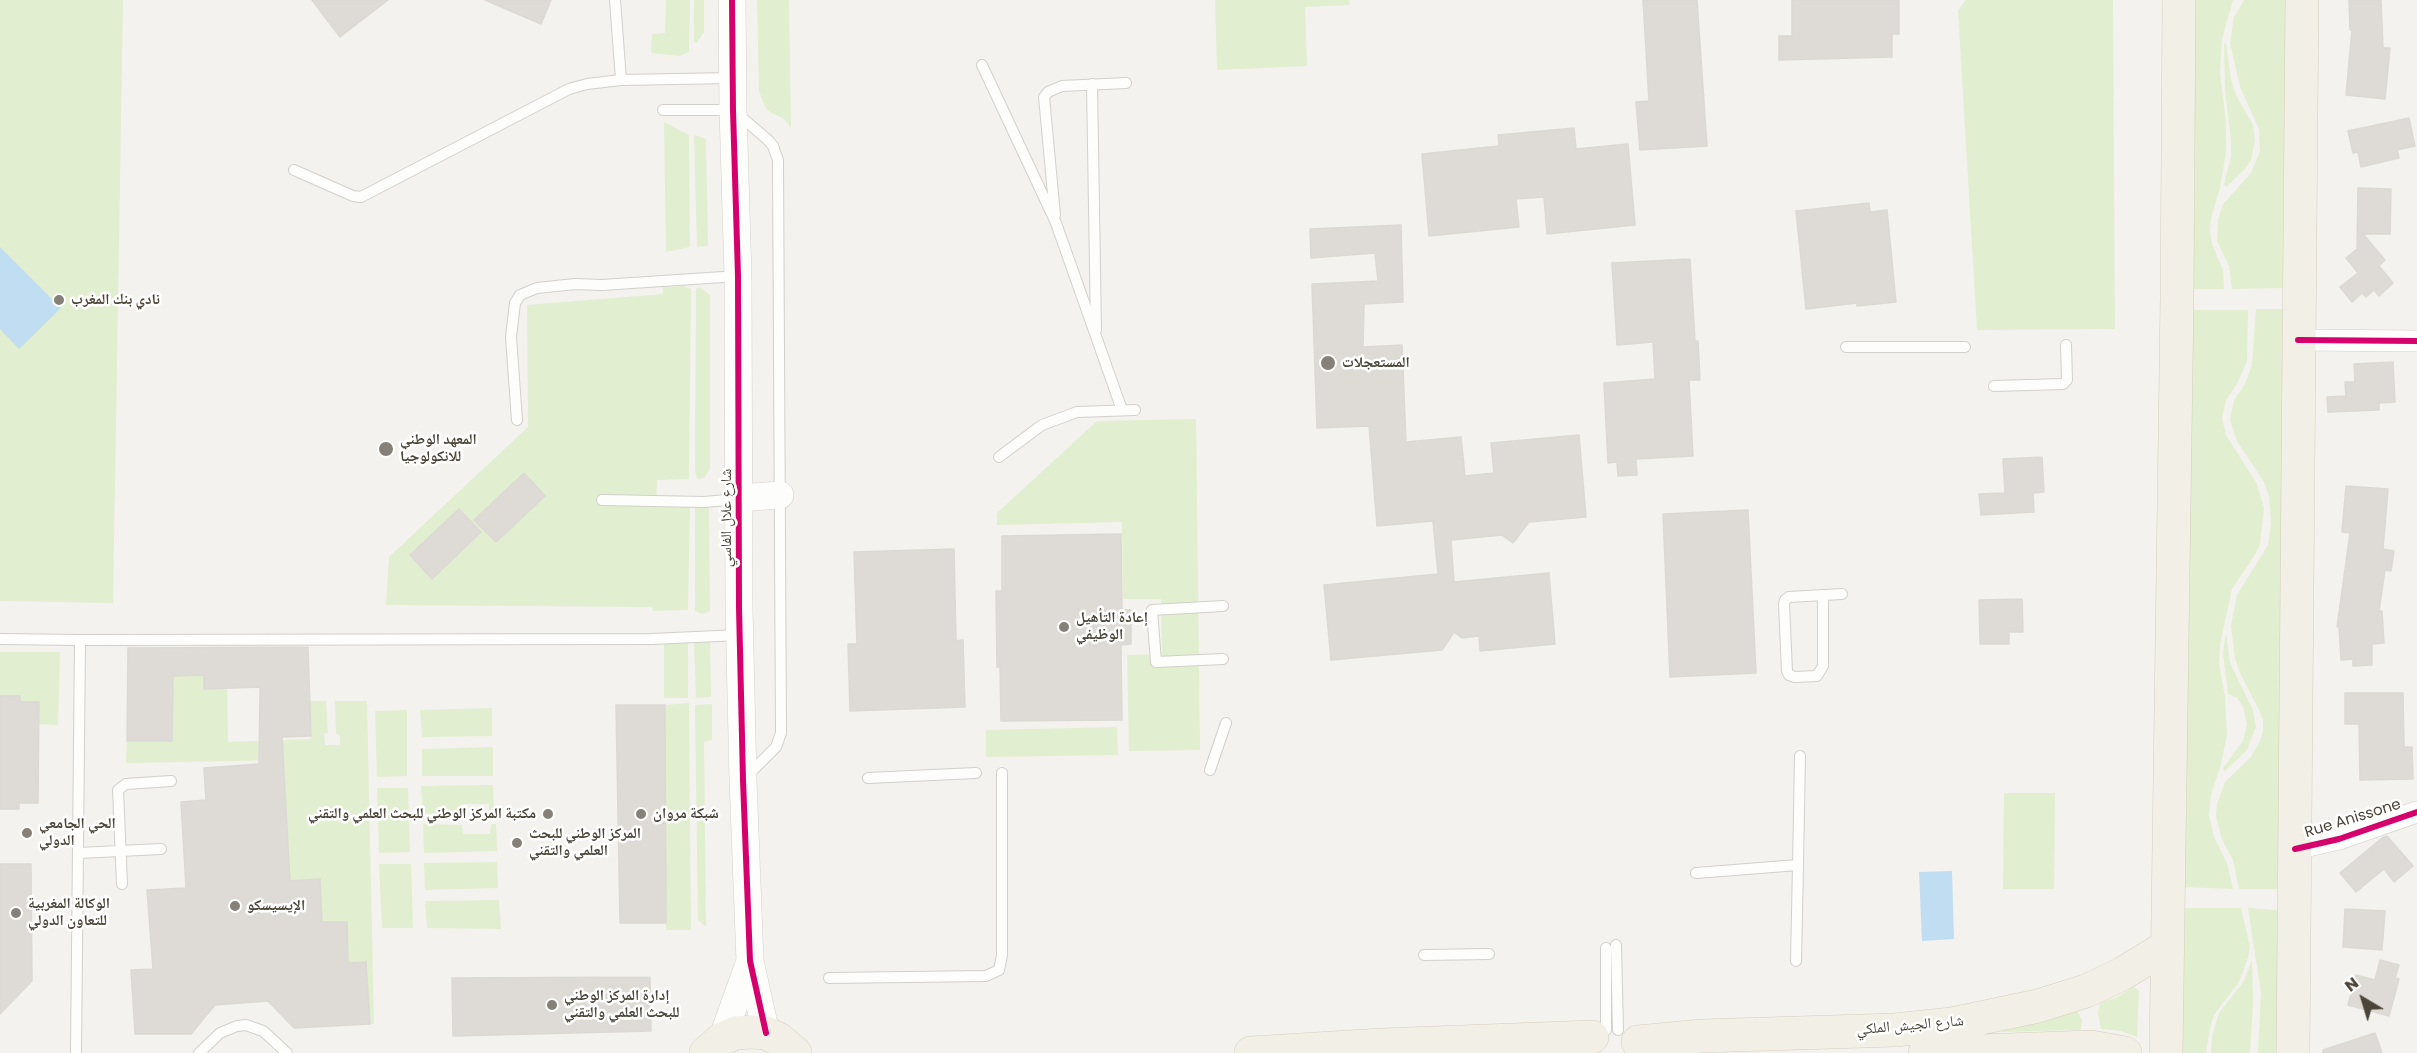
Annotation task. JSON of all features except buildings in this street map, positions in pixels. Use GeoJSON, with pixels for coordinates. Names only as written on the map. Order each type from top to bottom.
{"type":"FeatureCollection","features":[{"type":"Feature","properties":{"kind":"main road"},"geometry":{"type":"LineString","coordinates":[[2166,1053],[2179,0]]}},
{"type":"Feature","properties":{"kind":"main road"},"geometry":{"type":"LineString","coordinates":[[2293,1053],[2298,340],[2301,300],[2301,0]]}},
{"type":"Feature","properties":{"kind":"main road","name":"شارع الجيش الملكي"},"geometry":{"type":"LineString","coordinates":[[1251,1053],[1382,1045],[1613,1041],[1895,1030],[1952,1024],[2038,1006],[2078,994],[2122,974],[2166,947]]}},
{"type":"Feature","properties":{"kind":"main road"},"geometry":{"type":"LineString","coordinates":[[714,1046],[736,1033],[766,1033],[780,1040],[795,1053]]}},
{"type":"Feature","properties":{"kind":"main road","name":"شارع الجيش الملكي"},"geometry":{"type":"LineString","coordinates":[[1924,1053],[2091,1047],[2125,1053]]}},
{"type":"Feature","properties":{"kind":"street","name":"شارع علال الفاسي"},"geometry":{"type":"LineString","coordinates":[[732,0],[738,276],[743,780],[750,961],[766,1033]]}},
{"type":"Feature","properties":{"kind":"street"},"geometry":{"type":"LineString","coordinates":[[2298,340],[2417,341]]}},
{"type":"Feature","properties":{"kind":"street"},"geometry":{"type":"LineString","coordinates":[[739,498],[780,495]]}},
{"type":"Feature","properties":{"kind":"street","name":"Rue Anissone"},"geometry":{"type":"LineString","coordinates":[[2295,849],[2339,839],[2417,812]]}},
{"type":"Feature","properties":{"kind":"street","name":"شارع علال الفاسي"},"geometry":{"type":"LineString","coordinates":[[714,1046],[750,961]]}},
{"type":"Feature","properties":{"kind":"lane"},"geometry":{"type":"LineString","coordinates":[[615,0],[621,80]]}},
{"type":"Feature","properties":{"kind":"lane"},"geometry":{"type":"LineString","coordinates":[[982,65],[1056,223],[1122,410]]}},
{"type":"Feature","properties":{"kind":"lane"},"geometry":{"type":"LineString","coordinates":[[294,170],[360,197],[569,89],[587,84],[621,80],[733,78]]}},
{"type":"Feature","properties":{"kind":"lane"},"geometry":{"type":"LineString","coordinates":[[1056,223],[1044,97],[1048,92],[1062,86],[1126,83]]}},
{"type":"Feature","properties":{"kind":"lane"},"geometry":{"type":"LineString","coordinates":[[1092,84],[1096,339]]}},
{"type":"Feature","properties":{"kind":"lane"},"geometry":{"type":"LineString","coordinates":[[663,110],[733,110],[768,140],[778,160],[781,733],[776,747],[743,780]]}},
{"type":"Feature","properties":{"kind":"lane"},"geometry":{"type":"LineString","coordinates":[[517,420],[511,337],[515,303],[520,295],[537,288],[575,284],[602,285],[738,276]]}},
{"type":"Feature","properties":{"kind":"lane"},"geometry":{"type":"LineString","coordinates":[[1994,386],[2063,384],[2067,380],[2066,345]]}},
{"type":"Feature","properties":{"kind":"lane"},"geometry":{"type":"LineString","coordinates":[[1846,347],[1965,347]]}},
{"type":"Feature","properties":{"kind":"lane"},"geometry":{"type":"LineString","coordinates":[[999,457],[1042,425],[1077,412],[1135,410]]}},
{"type":"Feature","properties":{"kind":"lane"},"geometry":{"type":"LineString","coordinates":[[602,500],[704,502],[739,498]]}},
{"type":"Feature","properties":{"kind":"lane"},"geometry":{"type":"LineString","coordinates":[[1823,595],[1823,666],[1821,673],[1817,676],[1789,675],[1786,671],[1785,600],[1789,597],[1823,595],[1842,594]]}},
{"type":"Feature","properties":{"kind":"lane"},"geometry":{"type":"LineString","coordinates":[[1222,606],[1152,610],[1156,662],[1223,659]]}},
{"type":"Feature","properties":{"kind":"lane"},"geometry":{"type":"LineString","coordinates":[[0,639],[651,639],[740,635]]}},
{"type":"Feature","properties":{"kind":"lane"},"geometry":{"type":"LineString","coordinates":[[76,1053],[80,640]]}},
{"type":"Feature","properties":{"kind":"lane"},"geometry":{"type":"LineString","coordinates":[[1210,770],[1226,723]]}},
{"type":"Feature","properties":{"kind":"lane"},"geometry":{"type":"LineString","coordinates":[[1796,961],[1800,756]]}},
{"type":"Feature","properties":{"kind":"lane"},"geometry":{"type":"LineString","coordinates":[[868,778],[976,773]]}},
{"type":"Feature","properties":{"kind":"lane"},"geometry":{"type":"LineString","coordinates":[[829,978],[986,976],[999,970],[1002,955],[1002,773]]}},
{"type":"Feature","properties":{"kind":"lane"},"geometry":{"type":"LineString","coordinates":[[122,884],[117,793],[120,786],[171,781]]}},
{"type":"Feature","properties":{"kind":"lane"},"geometry":{"type":"LineString","coordinates":[[79,853],[161,849]]}},
{"type":"Feature","properties":{"kind":"lane"},"geometry":{"type":"LineString","coordinates":[[1696,873],[1798,865]]}},
{"type":"Feature","properties":{"kind":"lane"},"geometry":{"type":"LineString","coordinates":[[1611,946],[1613,1041]]}},
{"type":"Feature","properties":{"kind":"lane"},"geometry":{"type":"LineString","coordinates":[[1424,955],[1489,954]]}},
{"type":"Feature","properties":{"kind":"lane"},"geometry":{"type":"LineString","coordinates":[[199,1053],[220,1033],[246,1025],[263,1031],[287,1053]]}},
{"type":"Feature","properties":{"kind":"green space","name":"نادي بنك المغرب"},"geometry":{"type":"Polygon","coordinates":[[[0,0],[123,0],[113,603],[0,601],[0,0]]]}},
{"type":"Feature","properties":{"kind":"green space"},"geometry":{"type":"Polygon","coordinates":[[[666,0],[690,0],[689,52],[680,56],[651,53],[652,34],[665,33],[666,0]]]}},
{"type":"Feature","properties":{"kind":"green space"},"geometry":{"type":"Polygon","coordinates":[[[694,0],[704,0],[704,32],[696,43],[694,42],[694,0]]]}},
{"type":"Feature","properties":{"kind":"green space"},"geometry":{"type":"Polygon","coordinates":[[[757,0],[789,0],[791,128],[784,119],[765,107],[759,91],[757,0]]]}},
{"type":"Feature","properties":{"kind":"green space"},"geometry":{"type":"Polygon","coordinates":[[[1215,0],[1349,0],[1350,5],[1305,7],[1307,66],[1217,70],[1215,0]]]}},
{"type":"Feature","properties":{"kind":"green space"},"geometry":{"type":"Polygon","coordinates":[[[1966,0],[2113,0],[2115,329],[1977,330],[1958,10],[1966,0]]]}},
{"type":"Feature","properties":{"kind":"green space"},"geometry":{"type":"Polygon","coordinates":[[[2194,0],[2233,0],[2222,39],[2220,73],[2226,122],[2226,153],[2210,231],[2212,244],[2223,270],[2224,289],[2192,289],[2194,0]]]}},
{"type":"Feature","properties":{"kind":"green space"},"geometry":{"type":"Polygon","coordinates":[[[2244,0],[2286,0],[2284,288],[2232,289],[2229,266],[2217,241],[2218,220],[2223,204],[2251,173],[2260,151],[2259,129],[2240,87],[2230,43],[2234,17],[2244,0]]]}},
{"type":"Feature","properties":{"kind":"green space"},"geometry":{"type":"Polygon","coordinates":[[[2224,43],[2236,95],[2253,125],[2255,141],[2251,160],[2246,168],[2226,187],[2224,185],[2231,156],[2231,141],[2225,90],[2224,43]]]}},
{"type":"Feature","properties":{"kind":"green space"},"geometry":{"type":"Polygon","coordinates":[[[664,122],[689,135],[690,247],[666,252],[664,122]]]}},
{"type":"Feature","properties":{"kind":"green space"},"geometry":{"type":"Polygon","coordinates":[[[694,135],[706,139],[708,246],[697,247],[694,135]]]}},
{"type":"Feature","properties":{"kind":"green space"},"geometry":{"type":"Polygon","coordinates":[[[684,286],[691,289],[689,479],[657,480],[656,504],[690,505],[688,610],[653,611],[652,607],[386,605],[389,557],[528,427],[527,305],[663,294],[663,287],[684,286]]]}},
{"type":"Feature","properties":{"kind":"green space"},"geometry":{"type":"Polygon","coordinates":[[[700,287],[710,295],[710,469],[704,478],[697,479],[695,471],[696,289],[700,287]]]}},
{"type":"Feature","properties":{"kind":"green space"},"geometry":{"type":"Polygon","coordinates":[[[2256,309],[2284,309],[2279,889],[2239,889],[2233,860],[2222,840],[2216,816],[2217,804],[2225,782],[2251,757],[2263,731],[2260,712],[2235,659],[2231,625],[2237,595],[2268,545],[2271,524],[2269,496],[2264,482],[2237,441],[2230,420],[2234,400],[2245,384],[2252,365],[2256,309]]]}},
{"type":"Feature","properties":{"kind":"green space"},"geometry":{"type":"Polygon","coordinates":[[[2190,310],[2248,310],[2247,361],[2238,382],[2226,400],[2222,418],[2226,435],[2257,484],[2264,508],[2260,544],[2232,589],[2220,645],[2219,664],[2225,697],[2227,735],[2211,795],[2209,815],[2214,837],[2227,863],[2233,889],[2182,887],[2190,310]]]}},
{"type":"Feature","properties":{"kind":"green space"},"geometry":{"type":"Polygon","coordinates":[[[1196,419],[1200,750],[1129,751],[1127,655],[1162,654],[1161,599],[1123,599],[1122,522],[997,525],[997,513],[1097,421],[1196,419]]]}},
{"type":"Feature","properties":{"kind":"green space"},"geometry":{"type":"Polygon","coordinates":[[[701,506],[709,508],[710,611],[702,614],[695,611],[695,508],[701,506]]]}},
{"type":"Feature","properties":{"kind":"green space"},"geometry":{"type":"Polygon","coordinates":[[[2226,632],[2230,663],[2253,710],[2256,727],[2247,750],[2225,771],[2223,768],[2243,741],[2247,724],[2243,706],[2237,698],[2228,694],[2223,653],[2226,632]]]}},
{"type":"Feature","properties":{"kind":"green space"},"geometry":{"type":"Polygon","coordinates":[[[664,638],[688,638],[688,698],[664,698],[664,638]]]}},
{"type":"Feature","properties":{"kind":"green space"},"geometry":{"type":"Polygon","coordinates":[[[710,641],[711,697],[696,698],[694,642],[710,641]]]}},
{"type":"Feature","properties":{"kind":"green space"},"geometry":{"type":"Polygon","coordinates":[[[0,652],[60,652],[58,725],[39,724],[39,702],[20,702],[19,696],[0,696],[0,652]]]}},
{"type":"Feature","properties":{"kind":"green space"},"geometry":{"type":"Polygon","coordinates":[[[204,675],[204,689],[227,688],[228,742],[311,739],[310,701],[326,701],[328,733],[324,734],[325,745],[340,745],[340,735],[336,734],[335,701],[367,701],[374,1024],[370,1024],[366,962],[348,963],[347,922],[322,922],[319,879],[290,881],[283,760],[126,763],[127,741],[172,740],[173,676],[204,675]]]}},
{"type":"Feature","properties":{"kind":"green space"},"geometry":{"type":"Polygon","coordinates":[[[689,703],[691,930],[666,930],[665,705],[689,703]]]}},
{"type":"Feature","properties":{"kind":"green space"},"geometry":{"type":"Polygon","coordinates":[[[712,704],[712,740],[704,742],[706,927],[698,920],[695,705],[712,704]]]}},
{"type":"Feature","properties":{"kind":"green space"},"geometry":{"type":"Polygon","coordinates":[[[492,708],[492,736],[422,737],[420,710],[492,708]]]}},
{"type":"Feature","properties":{"kind":"green space"},"geometry":{"type":"Polygon","coordinates":[[[407,710],[407,776],[377,777],[375,711],[407,710]]]}},
{"type":"Feature","properties":{"kind":"green space"},"geometry":{"type":"Polygon","coordinates":[[[1117,727],[1118,755],[986,757],[986,730],[1117,727]]]}},
{"type":"Feature","properties":{"kind":"green space"},"geometry":{"type":"Polygon","coordinates":[[[493,747],[493,776],[422,776],[422,749],[493,747]]]}},
{"type":"Feature","properties":{"kind":"green space"},"geometry":{"type":"Polygon","coordinates":[[[493,785],[494,812],[489,812],[489,804],[462,804],[461,814],[423,814],[421,786],[493,785]]]}},
{"type":"Feature","properties":{"kind":"green space"},"geometry":{"type":"Polygon","coordinates":[[[377,788],[408,788],[410,852],[379,853],[377,788]]]}},
{"type":"Feature","properties":{"kind":"green space"},"geometry":{"type":"Polygon","coordinates":[[[2004,793],[2055,793],[2054,889],[2003,889],[2004,793]]]}},
{"type":"Feature","properties":{"kind":"green space"},"geometry":{"type":"Polygon","coordinates":[[[423,824],[462,825],[463,834],[490,834],[491,824],[496,824],[497,851],[424,853],[423,824]]]}},
{"type":"Feature","properties":{"kind":"green space"},"geometry":{"type":"Polygon","coordinates":[[[497,862],[498,888],[425,890],[424,863],[497,862]]]}},
{"type":"Feature","properties":{"kind":"green space"},"geometry":{"type":"Polygon","coordinates":[[[379,864],[411,864],[413,928],[382,928],[379,864]]]}},
{"type":"Feature","properties":{"kind":"green space"},"geometry":{"type":"Polygon","coordinates":[[[499,900],[501,929],[427,928],[425,901],[499,900]]]}},
{"type":"Feature","properties":{"kind":"green space"},"geometry":{"type":"Polygon","coordinates":[[[2181,908],[2241,908],[2250,947],[2239,982],[2214,1015],[2206,1053],[2181,1053],[2181,908]]]}},
{"type":"Feature","properties":{"kind":"green space"},"geometry":{"type":"Polygon","coordinates":[[[2248,908],[2277,910],[2277,1053],[2258,1053],[2261,993],[2248,908]]]}},
{"type":"Feature","properties":{"kind":"green space"},"geometry":{"type":"Polygon","coordinates":[[[2252,959],[2253,1003],[2250,1053],[2211,1053],[2212,1037],[2219,1013],[2244,981],[2252,959]]]}},
{"type":"Feature","properties":{"kind":"green space"},"geometry":{"type":"Polygon","coordinates":[[[2134,987],[2139,991],[2137,1037],[2121,1031],[2101,1029],[2098,1013],[2100,1003],[2117,997],[2134,987]]]}},
{"type":"Feature","properties":{"kind":"green space"},"geometry":{"type":"Polygon","coordinates":[[[2077,1010],[2082,1020],[2081,1030],[2000,1032],[2077,1010]]]}},
{"type":"Feature","properties":{"kind":"water"},"geometry":{"type":"Polygon","coordinates":[[[0,247],[61,308],[19,349],[0,329],[0,247]]]}},
{"type":"Feature","properties":{"kind":"water"},"geometry":{"type":"Polygon","coordinates":[[[1952,871],[1954,939],[1922,941],[1919,872],[1952,871]]]}},
{"type":"Feature","properties":{"kind":"cycle path"},"geometry":{"type":"LineString","coordinates":[[732,0],[738,276],[739,608],[743,780],[750,961],[766,1033]]}},
{"type":"Feature","properties":{"kind":"cycle path"},"geometry":{"type":"LineString","coordinates":[[2298,340],[2417,341]]}},
{"type":"Feature","properties":{"kind":"cycle path"},"geometry":{"type":"LineString","coordinates":[[2295,849],[2339,839],[2417,812]]}},
{"type":"Feature","properties":{"kind":"place","name":"نادي بنك المغرب"},"geometry":{"type":"Point","coordinates":[59,300]}},
{"type":"Feature","properties":{"kind":"place","name":"المستعجلات"},"geometry":{"type":"Point","coordinates":[1328,363]}},
{"type":"Feature","properties":{"kind":"place","name":"المعهد الوطني للانكولوجيا"},"geometry":{"type":"Point","coordinates":[386,449]}},
{"type":"Feature","properties":{"kind":"place","name":"إعادة التأهيل الوظيفي"},"geometry":{"type":"Point","coordinates":[1064,627]}},
{"type":"Feature","properties":{"kind":"place","name":"مكتبة المركز الوطني للبحث العلمي والتقني"},"geometry":{"type":"Point","coordinates":[548,814]}},
{"type":"Feature","properties":{"kind":"place","name":"شبكة مروان"},"geometry":{"type":"Point","coordinates":[641,814]}},
{"type":"Feature","properties":{"kind":"place","name":"الحي الجامعي الدولي"},"geometry":{"type":"Point","coordinates":[27,833]}},
{"type":"Feature","properties":{"kind":"place","name":"المركز الوطني للبحث العلمي والتقني"},"geometry":{"type":"Point","coordinates":[517,843]}},
{"type":"Feature","properties":{"kind":"place","name":"اﻹيسيسكو"},"geometry":{"type":"Point","coordinates":[235,906]}},
{"type":"Feature","properties":{"kind":"place","name":"الوكالة المغربية للتعاون الدولي"},"geometry":{"type":"Point","coordinates":[16,913]}},
{"type":"Feature","properties":{"kind":"place","name":"إدارة المركز الوطني للبحث العلمي والتقني"},"geometry":{"type":"Point","coordinates":[552,1005]}}]}
